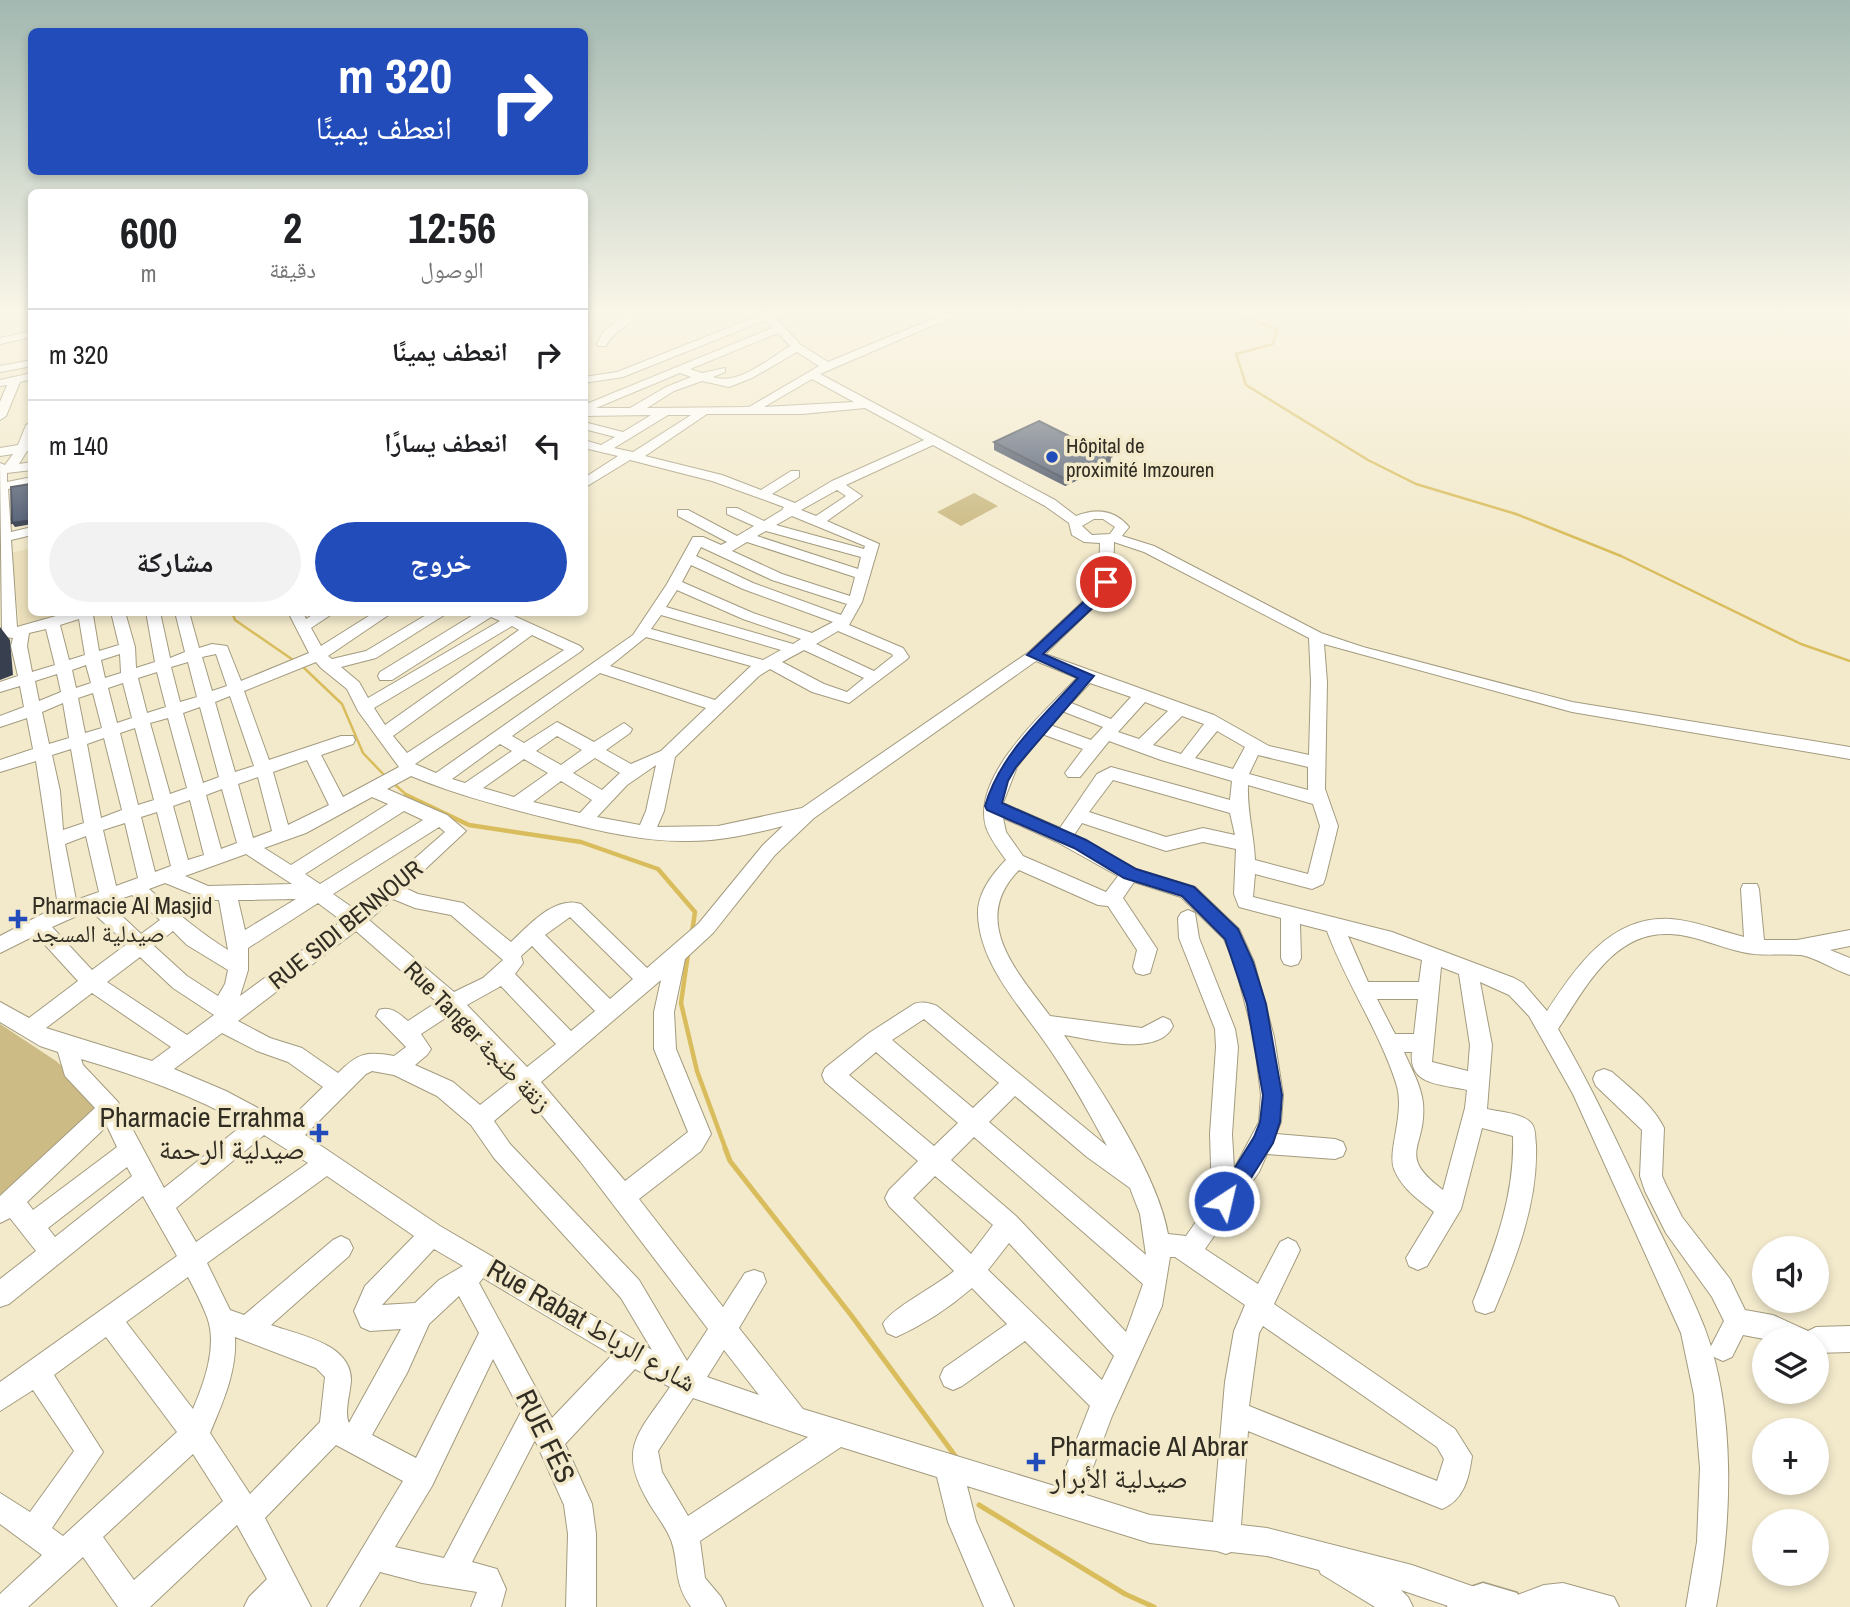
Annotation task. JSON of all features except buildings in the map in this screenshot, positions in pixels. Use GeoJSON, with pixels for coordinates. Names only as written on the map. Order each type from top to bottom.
{"type":"FeatureCollection","features":[{"type":"Feature","properties":{"kind":"street"},"geometry":{"type":"LineString","coordinates":[[0,416],[12,388]]}},
{"type":"Feature","properties":{"kind":"street"},"geometry":{"type":"LineString","coordinates":[[588,411],[637,388]]}},
{"type":"Feature","properties":{"kind":"street"},"geometry":{"type":"LineString","coordinates":[[632,412],[658,394],[674,388]]}},
{"type":"Feature","properties":{"kind":"street"},"geometry":{"type":"LineString","coordinates":[[750,409],[789,388]]}},
{"type":"Feature","properties":{"kind":"street"},"geometry":{"type":"LineString","coordinates":[[837,388],[1050,503],[1076,522],[1077,532],[1089,539],[1108,569]]}},
{"type":"Feature","properties":{"kind":"street"},"geometry":{"type":"LineString","coordinates":[[588,412],[814,409],[866,404]]}},
{"type":"Feature","properties":{"kind":"street"},"geometry":{"type":"LineString","coordinates":[[588,482],[705,411]]}},
{"type":"Feature","properties":{"kind":"street"},"geometry":{"type":"LineString","coordinates":[[591,447],[625,436],[663,413]]}},
{"type":"Feature","properties":{"kind":"street"},"geometry":{"type":"LineString","coordinates":[[588,426],[625,436]]}},
{"type":"Feature","properties":{"kind":"street"},"geometry":{"type":"LineString","coordinates":[[721,551],[837,484],[934,440]]}},
{"type":"Feature","properties":{"kind":"street"},"geometry":{"type":"LineString","coordinates":[[0,441],[27,444]]}},
{"type":"Feature","properties":{"kind":"street"},"geometry":{"type":"LineString","coordinates":[[0,452],[27,444]]}},
{"type":"Feature","properties":{"kind":"street"},"geometry":{"type":"LineString","coordinates":[[27,444],[3,469],[0,487],[4,603],[11,634],[19,646],[31,711],[51,790],[55,840],[68,910]]}},
{"type":"Feature","properties":{"kind":"street"},"geometry":{"type":"LineString","coordinates":[[584,820],[631,772],[649,760],[667,755],[766,663],[842,623],[855,602],[872,544],[763,494],[717,478],[591,447]]}},
{"type":"Feature","properties":{"kind":"street"},"geometry":{"type":"LineString","coordinates":[[3,469],[28,466]]}},
{"type":"Feature","properties":{"kind":"street"},"geometry":{"type":"LineString","coordinates":[[763,494],[795,474]]}},
{"type":"Feature","properties":{"kind":"street"},"geometry":{"type":"LineString","coordinates":[[0,487],[28,482]]}},
{"type":"Feature","properties":{"kind":"street"},"geometry":{"type":"LineString","coordinates":[[818,521],[855,496],[837,484]]}},
{"type":"Feature","properties":{"kind":"street"},"geometry":{"type":"LineString","coordinates":[[479,1118],[526,1082],[706,928],[769,850],[807,813],[1034,655],[1097,597],[1106,582],[1114,535],[1109,516],[1050,503]]}},
{"type":"Feature","properties":{"kind":"street"},"geometry":{"type":"LineString","coordinates":[[732,511],[764,526],[870,555]]}},
{"type":"Feature","properties":{"kind":"street"},"geometry":{"type":"LineString","coordinates":[[683,513],[741,540],[863,575]]}},
{"type":"Feature","properties":{"kind":"street"},"geometry":{"type":"LineString","coordinates":[[1076,522],[1091,514]]}},
{"type":"Feature","properties":{"kind":"street"},"geometry":{"type":"LineString","coordinates":[[3,527],[28,530]]}},
{"type":"Feature","properties":{"kind":"street"},"geometry":{"type":"LineString","coordinates":[[1089,539],[1114,535],[1149,550],[1316,636],[1572,707],[1670,725],[1850,752]]}},
{"type":"Feature","properties":{"kind":"street"},"geometry":{"type":"LineString","coordinates":[[437,780],[601,667],[644,632],[698,540],[777,577],[855,602]]}},
{"type":"Feature","properties":{"kind":"street"},"geometry":{"type":"LineString","coordinates":[[644,632],[766,663],[818,688],[849,698],[895,663],[901,654],[842,623],[748,586],[688,558]]}},
{"type":"Feature","properties":{"kind":"street"},"geometry":{"type":"LineString","coordinates":[[674,584],[748,616],[876,678]]}},
{"type":"Feature","properties":{"kind":"street"},"geometry":{"type":"LineString","coordinates":[[658,609],[804,644]]}},
{"type":"Feature","properties":{"kind":"street"},"geometry":{"type":"LineString","coordinates":[[11,634],[75,616]]}},
{"type":"Feature","properties":{"kind":"street"},"geometry":{"type":"LineString","coordinates":[[86,616],[93,658],[132,814],[174,919],[194,939],[236,965]]}},
{"type":"Feature","properties":{"kind":"street"},"geometry":{"type":"LineString","coordinates":[[119,616],[127,647],[129,675],[166,803],[157,877]]}},
{"type":"Feature","properties":{"kind":"street"},"geometry":{"type":"LineString","coordinates":[[154,616],[163,664],[214,858]]}},
{"type":"Feature","properties":{"kind":"street"},"geometry":{"type":"LineString","coordinates":[[183,616],[246,845]]}},
{"type":"Feature","properties":{"kind":"street"},"geometry":{"type":"LineString","coordinates":[[297,616],[316,660],[353,686],[405,768],[517,804],[645,832],[726,833],[807,813]]}},
{"type":"Feature","properties":{"kind":"street"},"geometry":{"type":"LineString","coordinates":[[303,628],[322,616]]}},
{"type":"Feature","properties":{"kind":"street"},"geometry":{"type":"LineString","coordinates":[[316,660],[380,616]]}},
{"type":"Feature","properties":{"kind":"street"},"geometry":{"type":"LineString","coordinates":[[0,766],[76,743],[316,660],[359,658],[382,650],[436,616]]}},
{"type":"Feature","properties":{"kind":"street"},"geometry":{"type":"LineString","coordinates":[[386,676],[484,616]]}},
{"type":"Feature","properties":{"kind":"street"},"geometry":{"type":"LineString","coordinates":[[0,944],[68,910],[281,833],[339,808],[377,788],[575,649],[499,616]]}},
{"type":"Feature","properties":{"kind":"street"},"geometry":{"type":"LineString","coordinates":[[364,707],[510,621]]}},
{"type":"Feature","properties":{"kind":"street"},"geometry":{"type":"LineString","coordinates":[[52,622],[70,695],[76,743],[94,826],[101,898],[180,982],[264,1045],[295,1055],[339,1086]]}},
{"type":"Feature","properties":{"kind":"street"},"geometry":{"type":"LineString","coordinates":[[383,735],[529,630]]}},
{"type":"Feature","properties":{"kind":"street"},"geometry":{"type":"LineString","coordinates":[[1077,815],[1166,844],[1203,835],[1302,882],[1312,882],[1316,879],[1329,826],[1316,789],[1319,695],[1316,636]]}},
{"type":"Feature","properties":{"kind":"street"},"geometry":{"type":"LineString","coordinates":[[0,687],[127,647]]}},
{"type":"Feature","properties":{"kind":"street"},"geometry":{"type":"LineString","coordinates":[[0,722],[129,675],[193,654],[222,649],[263,769],[281,833]]}},
{"type":"Feature","properties":{"kind":"street"},"geometry":{"type":"LineString","coordinates":[[1034,655],[1215,722],[1273,754],[1315,763]]}},
{"type":"Feature","properties":{"kind":"street"},"geometry":{"type":"LineString","coordinates":[[359,658],[402,686]]}},
{"type":"Feature","properties":{"kind":"street"},"geometry":{"type":"LineString","coordinates":[[601,667],[717,706]]}},
{"type":"Feature","properties":{"kind":"street"},"geometry":{"type":"LineString","coordinates":[[1087,676],[1010,764],[1000,780],[993,806],[994,825],[1017,860],[1105,900],[1112,898],[1130,874]]}},
{"type":"Feature","properties":{"kind":"street"},"geometry":{"type":"LineString","coordinates":[[1074,773],[1094,747],[1143,695]]}},
{"type":"Feature","properties":{"kind":"street"},"geometry":{"type":"LineString","coordinates":[[1061,705],[1141,747],[1320,800]]}},
{"type":"Feature","properties":{"kind":"street"},"geometry":{"type":"LineString","coordinates":[[1141,747],[1180,708]]}},
{"type":"Feature","properties":{"kind":"street"},"geometry":{"type":"LineString","coordinates":[[1185,760],[1215,722]]}},
{"type":"Feature","properties":{"kind":"street"},"geometry":{"type":"LineString","coordinates":[[468,790],[557,728],[631,772]]}},
{"type":"Feature","properties":{"kind":"street"},"geometry":{"type":"LineString","coordinates":[[1041,728],[1094,747]]}},
{"type":"Feature","properties":{"kind":"street"},"geometry":{"type":"LineString","coordinates":[[517,804],[624,729]]}},
{"type":"Feature","properties":{"kind":"street"},"geometry":{"type":"LineString","coordinates":[[499,736],[604,799]]}},
{"type":"Feature","properties":{"kind":"street"},"geometry":{"type":"LineString","coordinates":[[55,840],[347,740]]}},
{"type":"Feature","properties":{"kind":"street"},"geometry":{"type":"LineString","coordinates":[[1254,745],[1240,777],[1238,809],[1246,855],[1244,900],[1392,940],[1516,989],[1536,1010],[1601,1128],[1693,1331],[1701,1357],[1714,1508],[1710,1557],[1701,1607]]}},
{"type":"Feature","properties":{"kind":"street"},"geometry":{"type":"LineString","coordinates":[[312,753],[339,808]]}},
{"type":"Feature","properties":{"kind":"street"},"geometry":{"type":"LineString","coordinates":[[645,832],[655,811],[667,755]]}},
{"type":"Feature","properties":{"kind":"street"},"geometry":{"type":"LineString","coordinates":[[1063,837],[1103,778],[1111,773],[1238,809]]}},
{"type":"Feature","properties":{"kind":"street"},"geometry":{"type":"LineString","coordinates":[[377,788],[438,818]]}},
{"type":"Feature","properties":{"kind":"street"},"geometry":{"type":"LineString","coordinates":[[291,874],[403,803]]}},
{"type":"Feature","properties":{"kind":"street"},"geometry":{"type":"LineString","coordinates":[[993,806],[1063,837],[1130,874],[1188,892],[1232,934],[1244,962],[1265,1037],[1272,1095],[1270,1122],[1262,1143],[1190,1251]]}},
{"type":"Feature","properties":{"kind":"street"},"geometry":{"type":"LineString","coordinates":[[240,943],[438,818]]}},
{"type":"Feature","properties":{"kind":"street","name":"RUE SIDI BENNOUR"},"geometry":{"type":"LineString","coordinates":[[155,1071],[188,1047],[224,1014],[357,920],[393,891],[457,831],[438,818]]}},
{"type":"Feature","properties":{"kind":"street","name":"Rue Tanger زنقة طنجة"},"geometry":{"type":"LineString","coordinates":[[246,845],[321,892],[452,1003],[526,1082],[797,1422]]}},
{"type":"Feature","properties":{"kind":"street"},"geometry":{"type":"LineString","coordinates":[[1017,860],[1004,872],[994,887],[988,916],[1006,969],[1080,1076],[1143,1185],[1158,1246],[1156,1279],[1150,1306],[1105,1402],[1065,1504]]}},
{"type":"Feature","properties":{"kind":"street"},"geometry":{"type":"LineString","coordinates":[[157,877],[197,891],[227,895],[321,892]]}},
{"type":"Feature","properties":{"kind":"street"},"geometry":{"type":"LineString","coordinates":[[1750,889],[1755,927],[1754,946]]}},
{"type":"Feature","properties":{"kind":"street"},"geometry":{"type":"LineString","coordinates":[[393,891],[415,901],[456,908],[511,954],[513,963],[503,975],[407,1032]]}},
{"type":"Feature","properties":{"kind":"street"},"geometry":{"type":"LineString","coordinates":[[224,1014],[232,996],[240,943],[227,895]]}},
{"type":"Feature","properties":{"kind":"street"},"geometry":{"type":"LineString","coordinates":[[1112,898],[1147,949],[1143,967]]}},
{"type":"Feature","properties":{"kind":"street"},"geometry":{"type":"LineString","coordinates":[[511,954],[558,914],[568,908],[575,909],[647,980]]}},
{"type":"Feature","properties":{"kind":"street"},"geometry":{"type":"LineString","coordinates":[[1290,914],[1291,958]]}},
{"type":"Feature","properties":{"kind":"street"},"geometry":{"type":"LineString","coordinates":[[1188,918],[1189,938],[1225,1028],[1227,1047],[1221,1134],[1224,1201]]}},
{"type":"Feature","properties":{"kind":"street"},"geometry":{"type":"LineString","coordinates":[[28,1030],[174,919]]}},
{"type":"Feature","properties":{"kind":"street"},"geometry":{"type":"LineString","coordinates":[[37,924],[90,981],[188,1047]]}},
{"type":"Feature","properties":{"kind":"street"},"geometry":{"type":"LineString","coordinates":[[1334,924],[1362,992],[1407,1083],[1412,1104],[1404,1165],[1415,1184],[1449,1209]]}},
{"type":"Feature","properties":{"kind":"street"},"geometry":{"type":"LineString","coordinates":[[1546,1029],[1605,951],[1639,931],[1676,925],[1754,946],[1801,947],[1850,938]]}},
{"type":"Feature","properties":{"kind":"street"},"geometry":{"type":"LineString","coordinates":[[533,935],[609,1011]]}},
{"type":"Feature","properties":{"kind":"street"},"geometry":{"type":"LineString","coordinates":[[1801,947],[1850,967]]}},
{"type":"Feature","properties":{"kind":"street"},"geometry":{"type":"LineString","coordinates":[[621,1198],[693,1144],[700,1134],[665,1049],[664,1012],[678,954]]}},
{"type":"Feature","properties":{"kind":"street"},"geometry":{"type":"LineString","coordinates":[[1432,955],[1420,1062],[1423,1069],[1479,1083]]}},
{"type":"Feature","properties":{"kind":"street"},"geometry":{"type":"LineString","coordinates":[[1418,1258],[1449,1209],[1474,1116],[1479,1083],[1480,1045],[1468,969]]}},
{"type":"Feature","properties":{"kind":"street"},"geometry":{"type":"LineString","coordinates":[[503,975],[569,1043]]}},
{"type":"Feature","properties":{"kind":"street"},"geometry":{"type":"LineString","coordinates":[[1362,992],[1430,990]]}},
{"type":"Feature","properties":{"kind":"street"},"geometry":{"type":"LineString","coordinates":[[1128,1353],[1008,1224],[833,1075],[876,1040],[926,1010],[1095,1150],[1143,1185]]}},
{"type":"Feature","properties":{"kind":"street","name":"Rue Rabat شارع الرباط"},"geometry":{"type":"LineString","coordinates":[[0,1012],[28,1030],[68,1048],[155,1071],[218,1098],[263,1122],[328,1162],[432,1234],[632,1353],[686,1382],[797,1422],[948,1465],[1065,1504],[1150,1528],[1226,1540],[1267,1542],[1412,1579],[1494,1606]]}},
{"type":"Feature","properties":{"kind":"street"},"geometry":{"type":"LineString","coordinates":[[386,1016],[407,1032],[420,1049],[397,1066]]}},
{"type":"Feature","properties":{"kind":"street"},"geometry":{"type":"LineString","coordinates":[[1045,1024],[1145,1037],[1163,1026]]}},
{"type":"Feature","properties":{"kind":"street"},"geometry":{"type":"LineString","coordinates":[[876,1040],[1156,1279]]}},
{"type":"Feature","properties":{"kind":"street"},"geometry":{"type":"LineString","coordinates":[[1389,1043],[1423,1043]]}},
{"type":"Feature","properties":{"kind":"street"},"geometry":{"type":"LineString","coordinates":[[16,1604],[74,1544],[196,1433],[216,1387],[223,1349],[221,1319],[192,1258],[130,1151],[110,1109],[73,1069],[68,1048]]}},
{"type":"Feature","properties":{"kind":"street"},"geometry":{"type":"LineString","coordinates":[[288,1136],[358,1067],[371,1061],[397,1066],[445,1088],[479,1118],[502,1151],[630,1289],[686,1382]]}},
{"type":"Feature","properties":{"kind":"street"},"geometry":{"type":"LineString","coordinates":[[1604,1079],[1645,1116],[1653,1128],[1651,1176],[1657,1191],[1674,1225],[1721,1288],[1737,1321]]}},
{"type":"Feature","properties":{"kind":"street"},"geometry":{"type":"LineString","coordinates":[[1013,1083],[897,1198],[1105,1402]]}},
{"type":"Feature","properties":{"kind":"street"},"geometry":{"type":"LineString","coordinates":[[51,1251],[32,1226],[5,1206],[110,1109]]}},
{"type":"Feature","properties":{"kind":"street"},"geometry":{"type":"LineString","coordinates":[[1474,1116],[1519,1127],[1524,1131],[1525,1141],[1522,1187],[1514,1221],[1503,1265],[1485,1302]]}},
{"type":"Feature","properties":{"kind":"street"},"geometry":{"type":"LineString","coordinates":[[161,1205],[263,1122]]}},
{"type":"Feature","properties":{"kind":"street"},"geometry":{"type":"LineString","coordinates":[[1262,1143],[1335,1149]]}},
{"type":"Feature","properties":{"kind":"street"},"geometry":{"type":"LineString","coordinates":[[32,1226],[130,1151]]}},
{"type":"Feature","properties":{"kind":"street"},"geometry":{"type":"LineString","coordinates":[[0,1398],[328,1162]]}},
{"type":"Feature","properties":{"kind":"street"},"geometry":{"type":"LineString","coordinates":[[0,1294],[51,1251],[147,1179]]}},
{"type":"Feature","properties":{"kind":"street"},"geometry":{"type":"LineString","coordinates":[[896,1324],[945,1295],[972,1272],[1008,1224]]}},
{"type":"Feature","properties":{"kind":"street"},"geometry":{"type":"LineString","coordinates":[[420,1315],[370,1318],[366,1311],[374,1295],[432,1234]]}},
{"type":"Feature","properties":{"kind":"street"},"geometry":{"type":"LineString","coordinates":[[1158,1246],[1178,1245],[1190,1251],[1446,1438],[1458,1457],[1457,1468],[1450,1489],[1442,1495],[1435,1494],[1235,1413]]}},
{"type":"Feature","properties":{"kind":"street"},"geometry":{"type":"LineString","coordinates":[[247,1329],[341,1248]]}},
{"type":"Feature","properties":{"kind":"street"},"geometry":{"type":"LineString","coordinates":[[1226,1540],[1235,1413],[1247,1331],[1288,1250]]}},
{"type":"Feature","properties":{"kind":"street"},"geometry":{"type":"LineString","coordinates":[[0,1507],[33,1531],[74,1544],[133,1604],[244,1510],[344,1434],[398,1364],[420,1315],[463,1278],[487,1265]]}},
{"type":"Feature","properties":{"kind":"street","name":"RUE FÉS"},"geometry":{"type":"LineString","coordinates":[[463,1278],[536,1412],[579,1504],[582,1518],[582,1607]]}},
{"type":"Feature","properties":{"kind":"street"},"geometry":{"type":"LineString","coordinates":[[711,1607],[689,1579],[684,1535],[645,1470],[643,1458],[649,1440],[754,1282]]}},
{"type":"Feature","properties":{"kind":"street"},"geometry":{"type":"LineString","coordinates":[[221,1319],[332,1364],[338,1377],[344,1434]]}},
{"type":"Feature","properties":{"kind":"street"},"geometry":{"type":"LineString","coordinates":[[109,1321],[196,1433],[244,1510],[290,1595],[259,1607]]}},
{"type":"Feature","properties":{"kind":"street"},"geometry":{"type":"LineString","coordinates":[[1737,1321],[1768,1327]]}},
{"type":"Feature","properties":{"kind":"street"},"geometry":{"type":"LineString","coordinates":[[1723,1348],[1737,1321]]}},
{"type":"Feature","properties":{"kind":"street"},"geometry":{"type":"LineString","coordinates":[[953,1377],[1027,1325]]}},
{"type":"Feature","properties":{"kind":"street"},"geometry":{"type":"LineString","coordinates":[[342,1607],[376,1556],[422,1476],[494,1332]]}},
{"type":"Feature","properties":{"kind":"street"},"geometry":{"type":"LineString","coordinates":[[1829,1340],[1850,1339]]}},
{"type":"Feature","properties":{"kind":"street"},"geometry":{"type":"LineString","coordinates":[[550,1441],[632,1353]]}},
{"type":"Feature","properties":{"kind":"street"},"geometry":{"type":"LineString","coordinates":[[33,1531],[90,1452],[37,1372]]}},
{"type":"Feature","properties":{"kind":"street"},"geometry":{"type":"LineString","coordinates":[[451,1575],[505,1466],[536,1412]]}},
{"type":"Feature","properties":{"kind":"street"},"geometry":{"type":"LineString","coordinates":[[684,1535],[838,1433]]}},
{"type":"Feature","properties":{"kind":"street"},"geometry":{"type":"LineString","coordinates":[[344,1434],[422,1476]]}},
{"type":"Feature","properties":{"kind":"street"},"geometry":{"type":"LineString","coordinates":[[948,1465],[962,1522],[999,1607]]}},
{"type":"Feature","properties":{"kind":"street","name":"Rue Rabat شارع الرباط"},"geometry":{"type":"LineString","coordinates":[[1310,1552],[1378,1591],[1398,1607]]}},
{"type":"Feature","properties":{"kind":"street"},"geometry":{"type":"LineString","coordinates":[[376,1556],[451,1575],[487,1579],[492,1590],[486,1607]]}},
{"type":"Feature","properties":{"kind":"street"},"geometry":{"type":"LineString","coordinates":[[1494,1606],[1562,1596],[1604,1607]]}},
{"type":"Feature","properties":{"kind":"shaded area"},"geometry":{"type":"Polygon","coordinates":[[[974,493],[998,506],[961,526],[937,512],[974,493]]]}},
{"type":"Feature","properties":{"kind":"shaded area"},"geometry":{"type":"Polygon","coordinates":[[[28,549],[28,616],[65,616],[20,628],[11,553],[28,549]]]}},
{"type":"Feature","properties":{"kind":"shaded area"},"geometry":{"type":"Polygon","coordinates":[[[0,1024],[56,1061],[110,1107],[0,1213],[0,1024]]]}},
{"type":"Feature","properties":{"kind":"waterway"},"geometry":{"type":"LineString","coordinates":[[1251,388],[1368,460],[1416,484],[1516,514],[1621,556],[1801,644],[1850,661]]}},
{"type":"Feature","properties":{"kind":"waterway"},"geometry":{"type":"LineString","coordinates":[[234,616],[235,620],[296,662]]}},
{"type":"Feature","properties":{"kind":"waterway"},"geometry":{"type":"LineString","coordinates":[[302,666],[342,704],[363,753],[387,778]]}},
{"type":"Feature","properties":{"kind":"waterway"},"geometry":{"type":"LineString","coordinates":[[393,783],[408,796]]}},
{"type":"Feature","properties":{"kind":"waterway"},"geometry":{"type":"LineString","coordinates":[[408,796],[469,825],[581,842],[658,869],[695,912],[692,932]]}},
{"type":"Feature","properties":{"kind":"waterway"},"geometry":{"type":"LineString","coordinates":[[688,954],[681,1003],[697,1071],[726,1150]]}},
{"type":"Feature","properties":{"kind":"waterway"},"geometry":{"type":"LineString","coordinates":[[725,1148],[730,1161],[851,1315],[956,1457]]}},
{"type":"Feature","properties":{"kind":"waterway"},"geometry":{"type":"LineString","coordinates":[[979,1505],[1125,1594],[1154,1607]]}},
{"type":"Feature","properties":{"kind":"place","name":"Hôpital de proximité Imzouren"},"geometry":{"type":"Point","coordinates":[1052,457]}},
{"type":"Feature","properties":{"kind":"place","name":"Pharmacie Al Masjid صيدلية المسجد"},"geometry":{"type":"Point","coordinates":[18,919]}},
{"type":"Feature","properties":{"kind":"place","name":"Pharmacie Errahma صيدلية الرحمة"},"geometry":{"type":"Point","coordinates":[319,1133]}},
{"type":"Feature","properties":{"kind":"place","name":"Pharmacie Al Abrar صيدلية الأبرار"},"geometry":{"type":"Point","coordinates":[1036,1462]}},
{"type":"Feature","properties":{"kind":"route"},"geometry":{"type":"LineString","coordinates":[[1106,582],[1097,597],[1034,655],[1087,676],[1010,764],[1000,780],[993,806],[1080,844],[1130,874],[1173,885],[1188,892],[1200,900],[1232,934],[1244,962],[1265,1037],[1272,1095],[1270,1122],[1262,1143],[1251,1164],[1224,1201]]}}]}
